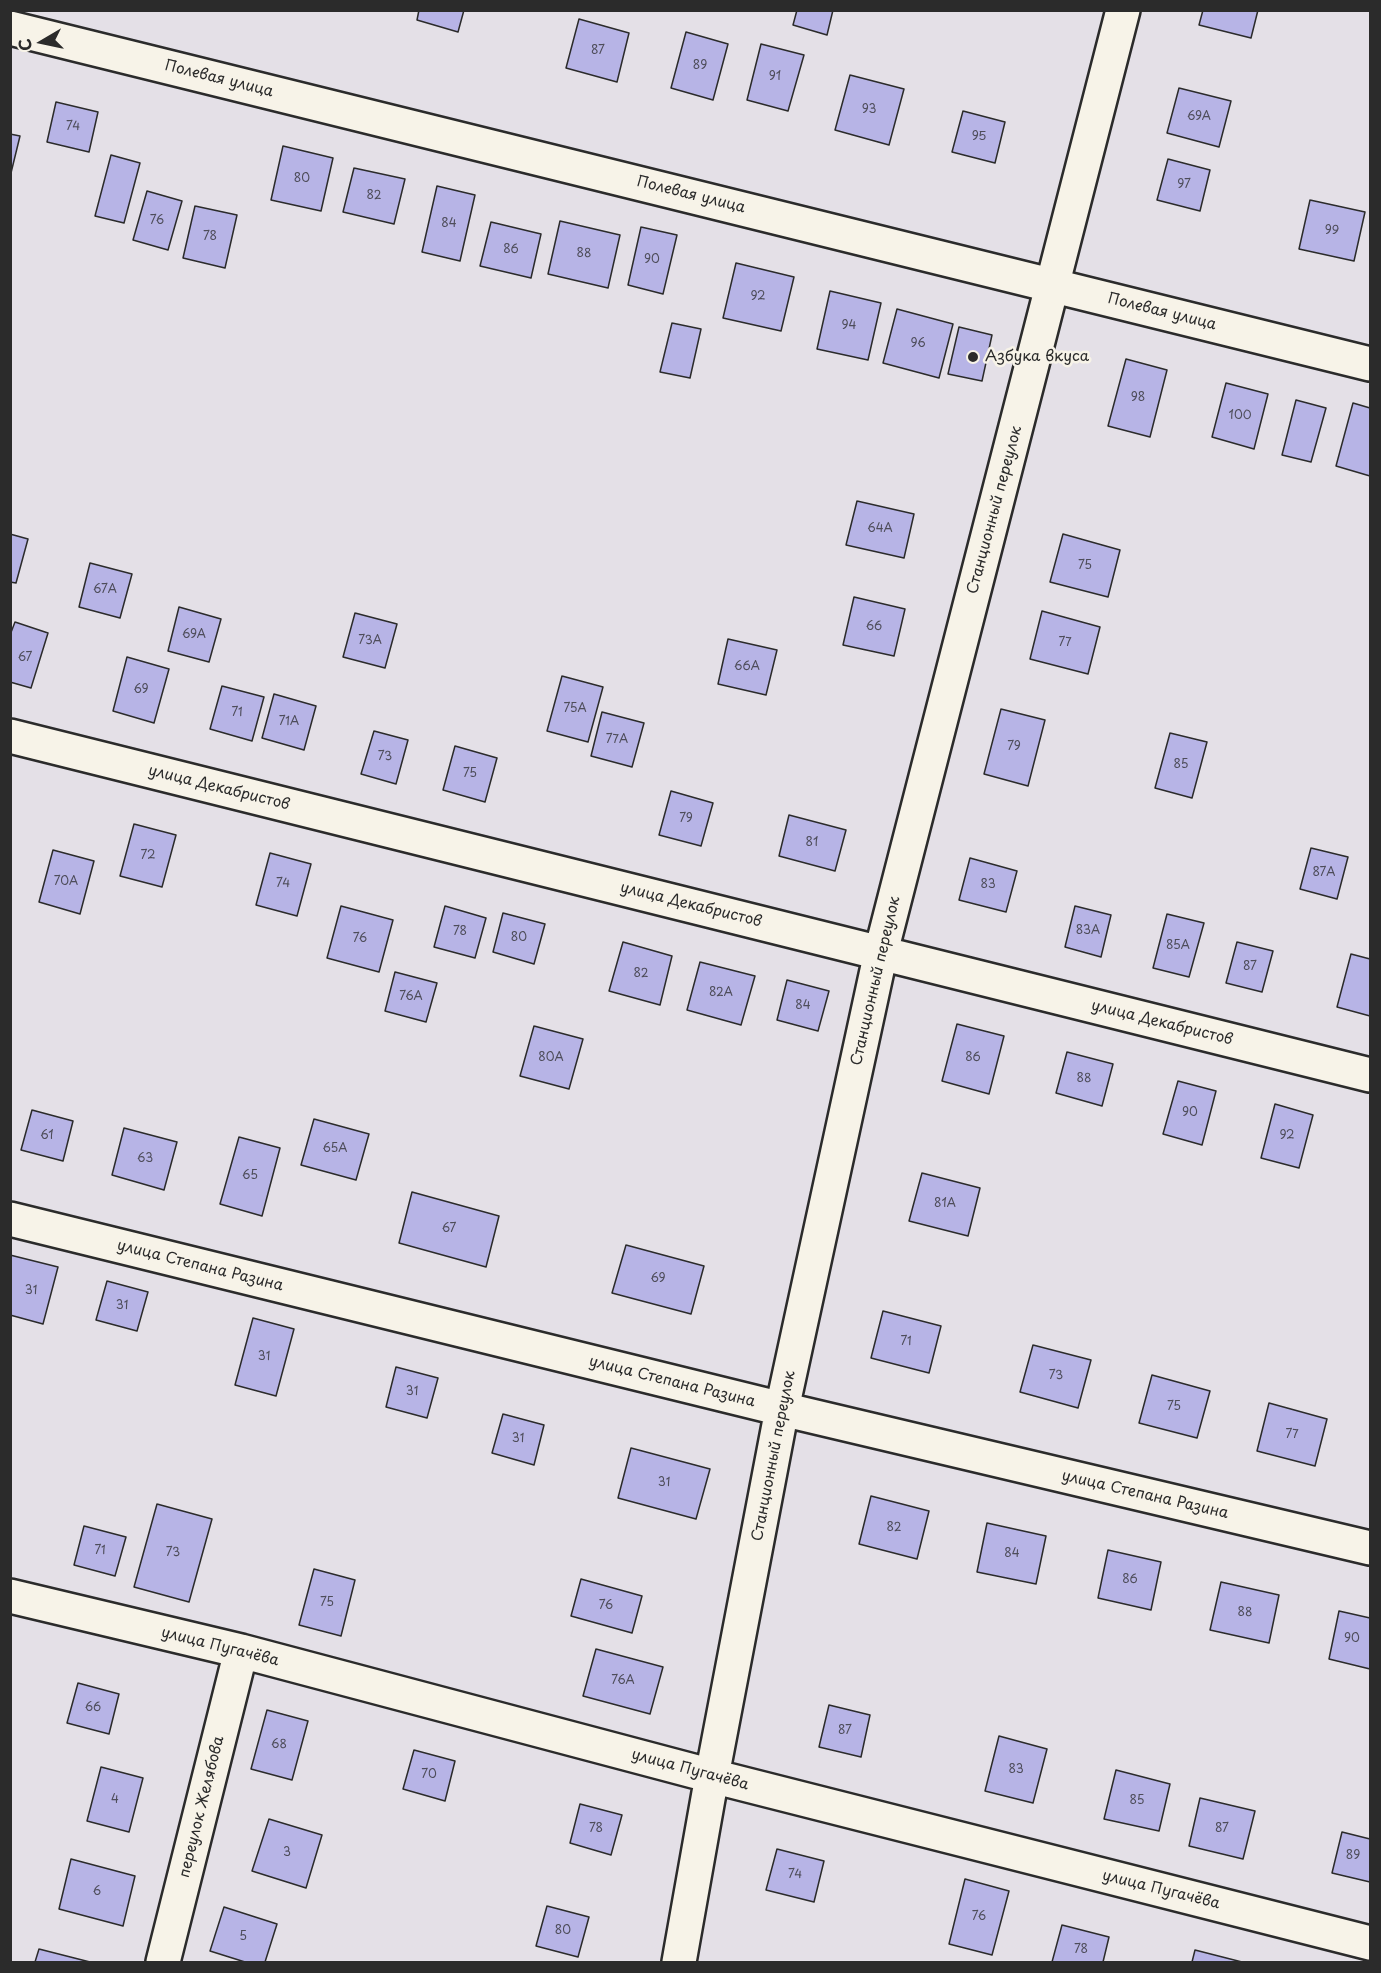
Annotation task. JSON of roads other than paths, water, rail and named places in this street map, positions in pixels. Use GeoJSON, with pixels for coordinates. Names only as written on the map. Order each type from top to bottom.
{"type":"FeatureCollection","features":[{"type":"Feature","properties":{"kind":"street","name":"Станционный переулок"},"geometry":{"type":"LineString","coordinates":[[679,1962],[782,1409],[880,952],[1054,285],[1123,10]]}},
{"type":"Feature","properties":{"kind":"street","name":"Полевая улица"},"geometry":{"type":"LineString","coordinates":[[10,28],[1371,364]]}},
{"type":"Feature","properties":{"kind":"street","name":"улица Декабристов"},"geometry":{"type":"LineString","coordinates":[[10,736],[1371,1075]]}},
{"type":"Feature","properties":{"kind":"street","name":"улица Степана Разина"},"geometry":{"type":"LineString","coordinates":[[10,1219],[782,1409],[1371,1548]]}},
{"type":"Feature","properties":{"kind":"street","name":"улица Пугачёва"},"geometry":{"type":"LineString","coordinates":[[10,1596],[241,1651],[712,1776],[1371,1943]]}},
{"type":"Feature","properties":{"kind":"street","name":"переулок Желябова"},"geometry":{"type":"LineString","coordinates":[[163,1962],[241,1651]]}},
{"type":"Feature","properties":{"kind":"place","name":"Азбука вкуса"},"geometry":{"type":"Point","coordinates":[973,357]}}]}
